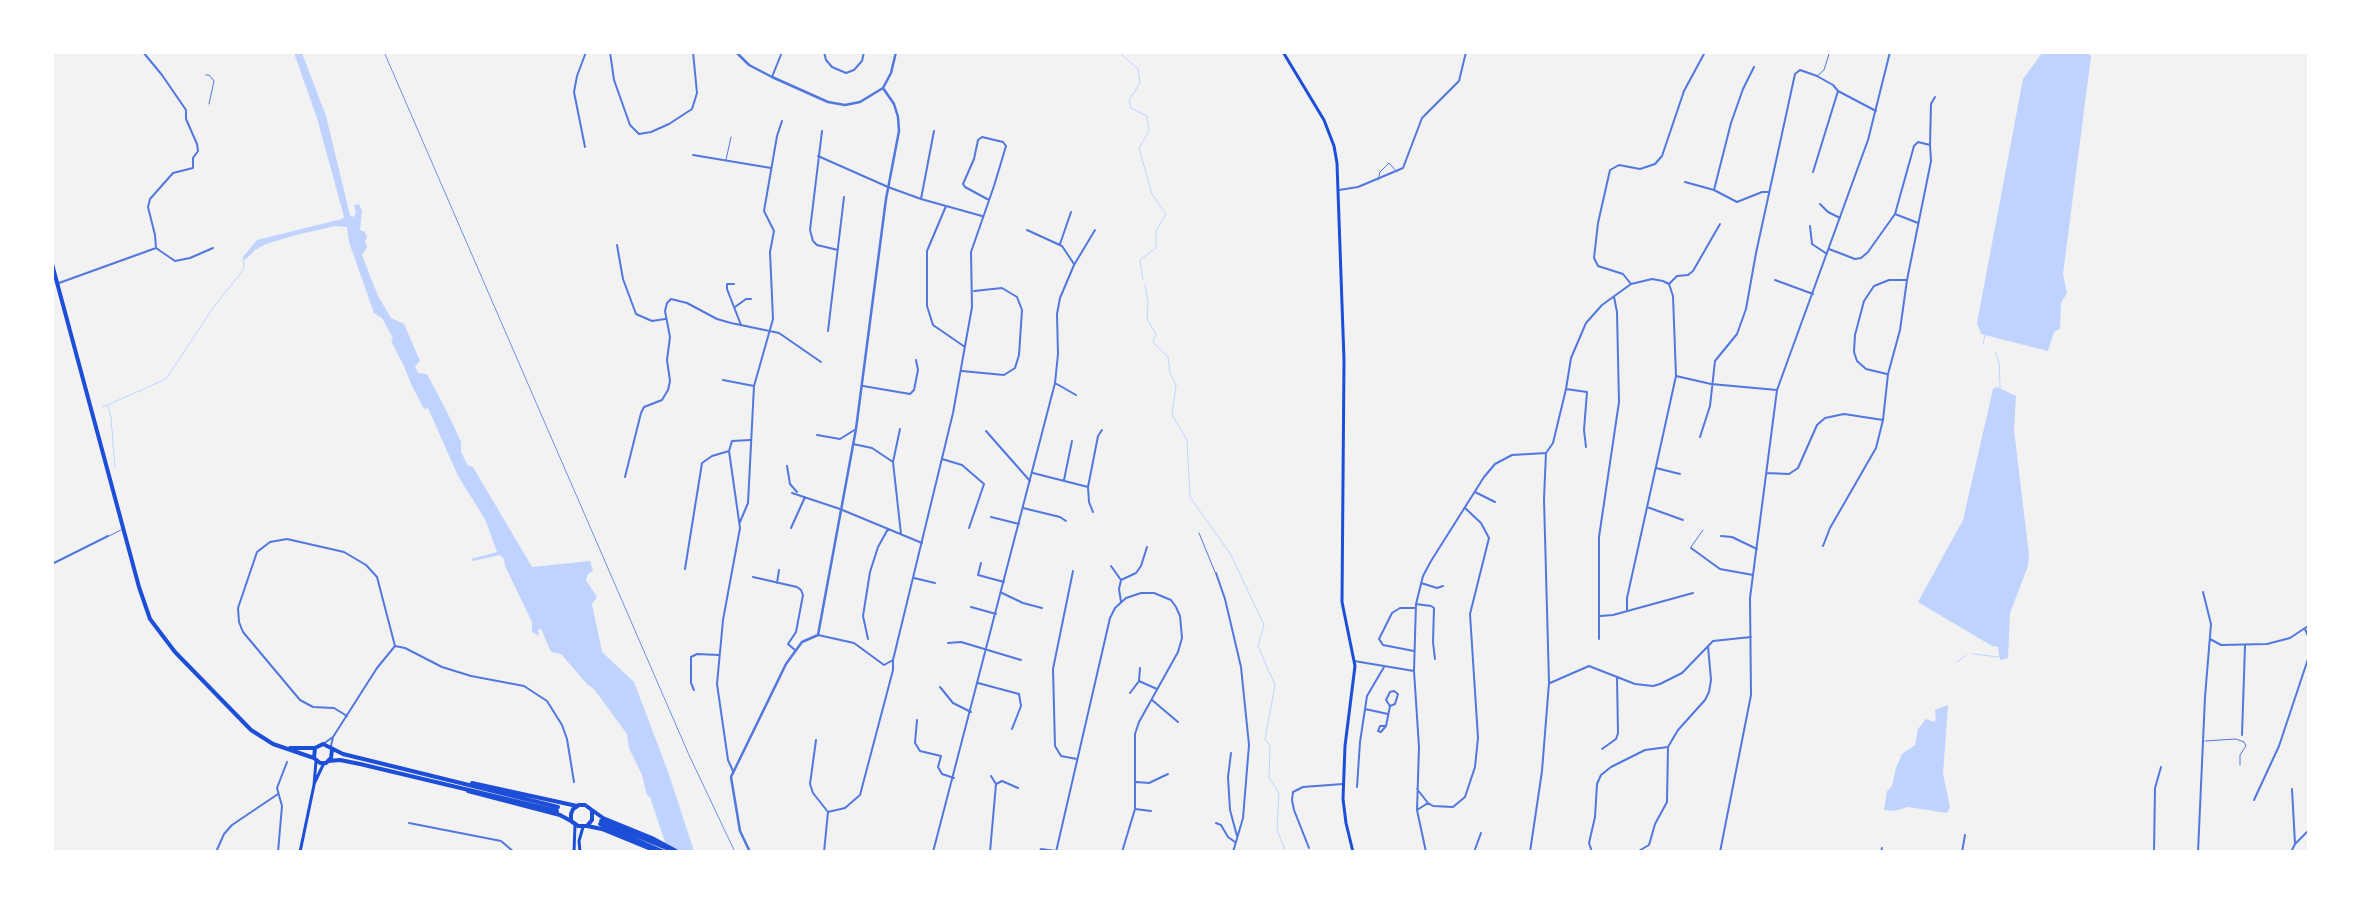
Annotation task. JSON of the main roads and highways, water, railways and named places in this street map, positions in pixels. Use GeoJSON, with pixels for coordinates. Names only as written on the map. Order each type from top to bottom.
{"type":"FeatureCollection","features":[{"type":"Feature","properties":{"kind":"highway"},"geometry":{"type":"LineString","coordinates":[[52,264],[142,596],[150,619],[161,636],[250,730],[267,742],[315,760],[349,762],[558,809],[331,749],[323,744],[315,748],[285,748]]}},
{"type":"Feature","properties":{"kind":"highway"},"geometry":{"type":"LineString","coordinates":[[315,748],[315,760]]}},
{"type":"Feature","properties":{"kind":"highway"},"geometry":{"type":"LineString","coordinates":[[326,762],[331,749]]}},
{"type":"Feature","properties":{"kind":"highway"},"geometry":{"type":"LineString","coordinates":[[461,782],[577,806],[585,806],[664,852]]}},
{"type":"Feature","properties":{"kind":"highway"},"geometry":{"type":"LineString","coordinates":[[452,785],[560,815],[572,821],[575,825],[602,829],[676,851]]}},
{"type":"Feature","properties":{"kind":"highway"},"geometry":{"type":"LineString","coordinates":[[572,821],[571,812],[577,806]]}},
{"type":"Feature","properties":{"kind":"highway"},"geometry":{"type":"LineString","coordinates":[[585,826],[592,820],[592,811]]}},
{"type":"Feature","properties":{"kind":"highway"},"geometry":{"type":"LineString","coordinates":[[600,823],[652,844],[658,852]]}},
{"type":"Feature","properties":{"kind":"main road"},"geometry":{"type":"LineString","coordinates":[[1283,52],[1327,126],[1336,154],[1339,190],[1344,386],[1342,595],[1343,613],[1354,661],[1343,784],[1344,814],[1354,852]]}},
{"type":"Feature","properties":{"kind":"main road"},"geometry":{"type":"LineString","coordinates":[[300,852],[314,784],[315,760]]}},
{"type":"Feature","properties":{"kind":"main road"},"geometry":{"type":"LineString","coordinates":[[314,784],[326,762]]}},
{"type":"Feature","properties":{"kind":"main road"},"geometry":{"type":"LineString","coordinates":[[574,852],[575,825]]}},
{"type":"Feature","properties":{"kind":"main road"},"geometry":{"type":"LineString","coordinates":[[580,852],[579,841],[585,826]]}},
{"type":"Feature","properties":{"kind":"water"},"geometry":{"type":"Polygon","coordinates":[[[294,53],[302,53],[326,116],[350,215],[353,217],[356,214],[354,205],[359,204],[362,211],[360,230],[365,232],[367,247],[362,255],[378,296],[391,318],[404,324],[420,361],[415,366],[418,373],[427,374],[461,442],[461,452],[468,466],[473,467],[532,567],[590,561],[593,571],[588,574],[586,580],[597,597],[592,604],[602,652],[634,682],[667,769],[694,851],[668,851],[650,797],[647,795],[642,775],[629,748],[627,734],[594,689],[587,684],[561,654],[551,652],[541,629],[538,630],[539,636],[532,632],[532,622],[505,566],[504,559],[500,555],[473,561],[471,559],[497,552],[485,519],[458,476],[428,408],[424,409],[412,386],[391,341],[393,338],[382,318],[374,313],[349,242],[347,227],[335,226],[296,235],[266,244],[255,250],[245,260],[243,257],[257,240],[344,217],[317,118],[294,53]]]}},
{"type":"Feature","properties":{"kind":"water"},"geometry":{"type":"Polygon","coordinates":[[[2042,53],[2088,53],[2091,56],[2063,274],[2067,293],[2061,303],[2060,329],[2054,332],[2048,351],[1981,334],[1977,323],[2023,79],[2042,53]]]}},
{"type":"Feature","properties":{"kind":"water"},"geometry":{"type":"Polygon","coordinates":[[[1997,387],[2016,396],[2014,430],[2029,555],[2028,566],[2010,613],[2008,658],[2000,660],[1998,647],[1992,646],[1918,602],[1963,520],[1993,389],[1997,387]]]}},
{"type":"Feature","properties":{"kind":"water"},"geometry":{"type":"Polygon","coordinates":[[[1948,705],[1943,774],[1950,807],[1947,813],[1908,807],[1894,811],[1884,810],[1887,791],[1892,786],[1896,768],[1902,754],[1915,745],[1918,729],[1926,719],[1934,722],[1936,719],[1935,710],[1948,705]]]}},
{"type":"Feature","properties":{"kind":"waterway"},"geometry":{"type":"LineString","coordinates":[[1122,52],[1122,55],[1138,69],[1140,83],[1129,100],[1131,108],[1147,116],[1149,131],[1139,148],[1152,194],[1166,214],[1156,231],[1156,248],[1140,260],[1143,280]]}},
{"type":"Feature","properties":{"kind":"waterway"},"geometry":{"type":"LineString","coordinates":[[103,407],[166,379],[213,308],[244,269],[243,258]]}},
{"type":"Feature","properties":{"kind":"waterway"},"geometry":{"type":"LineString","coordinates":[[1145,285],[1148,302],[1147,319],[1156,334],[1153,342],[1168,357],[1170,373],[1176,385],[1172,415],[1187,440],[1190,497],[1231,555],[1264,625],[1258,646],[1275,685],[1265,739],[1270,746],[1269,778],[1279,793],[1277,830],[1286,852]]}},
{"type":"Feature","properties":{"kind":"waterway"},"geometry":{"type":"LineString","coordinates":[[1983,344],[1985,335]]}},
{"type":"Feature","properties":{"kind":"waterway"},"geometry":{"type":"LineString","coordinates":[[1996,353],[1999,363],[2000,383]]}},
{"type":"Feature","properties":{"kind":"waterway"},"geometry":{"type":"LineString","coordinates":[[108,407],[111,417],[115,468]]}},
{"type":"Feature","properties":{"kind":"waterway"},"geometry":{"type":"LineString","coordinates":[[1973,654],[1999,657]]}},
{"type":"Feature","properties":{"kind":"waterway"},"geometry":{"type":"LineString","coordinates":[[1957,662],[1966,655]]}},
{"type":"Feature","properties":{"kind":"railway"},"geometry":{"type":"LineString","coordinates":[[384,52],[689,755],[735,852]]}}]}
